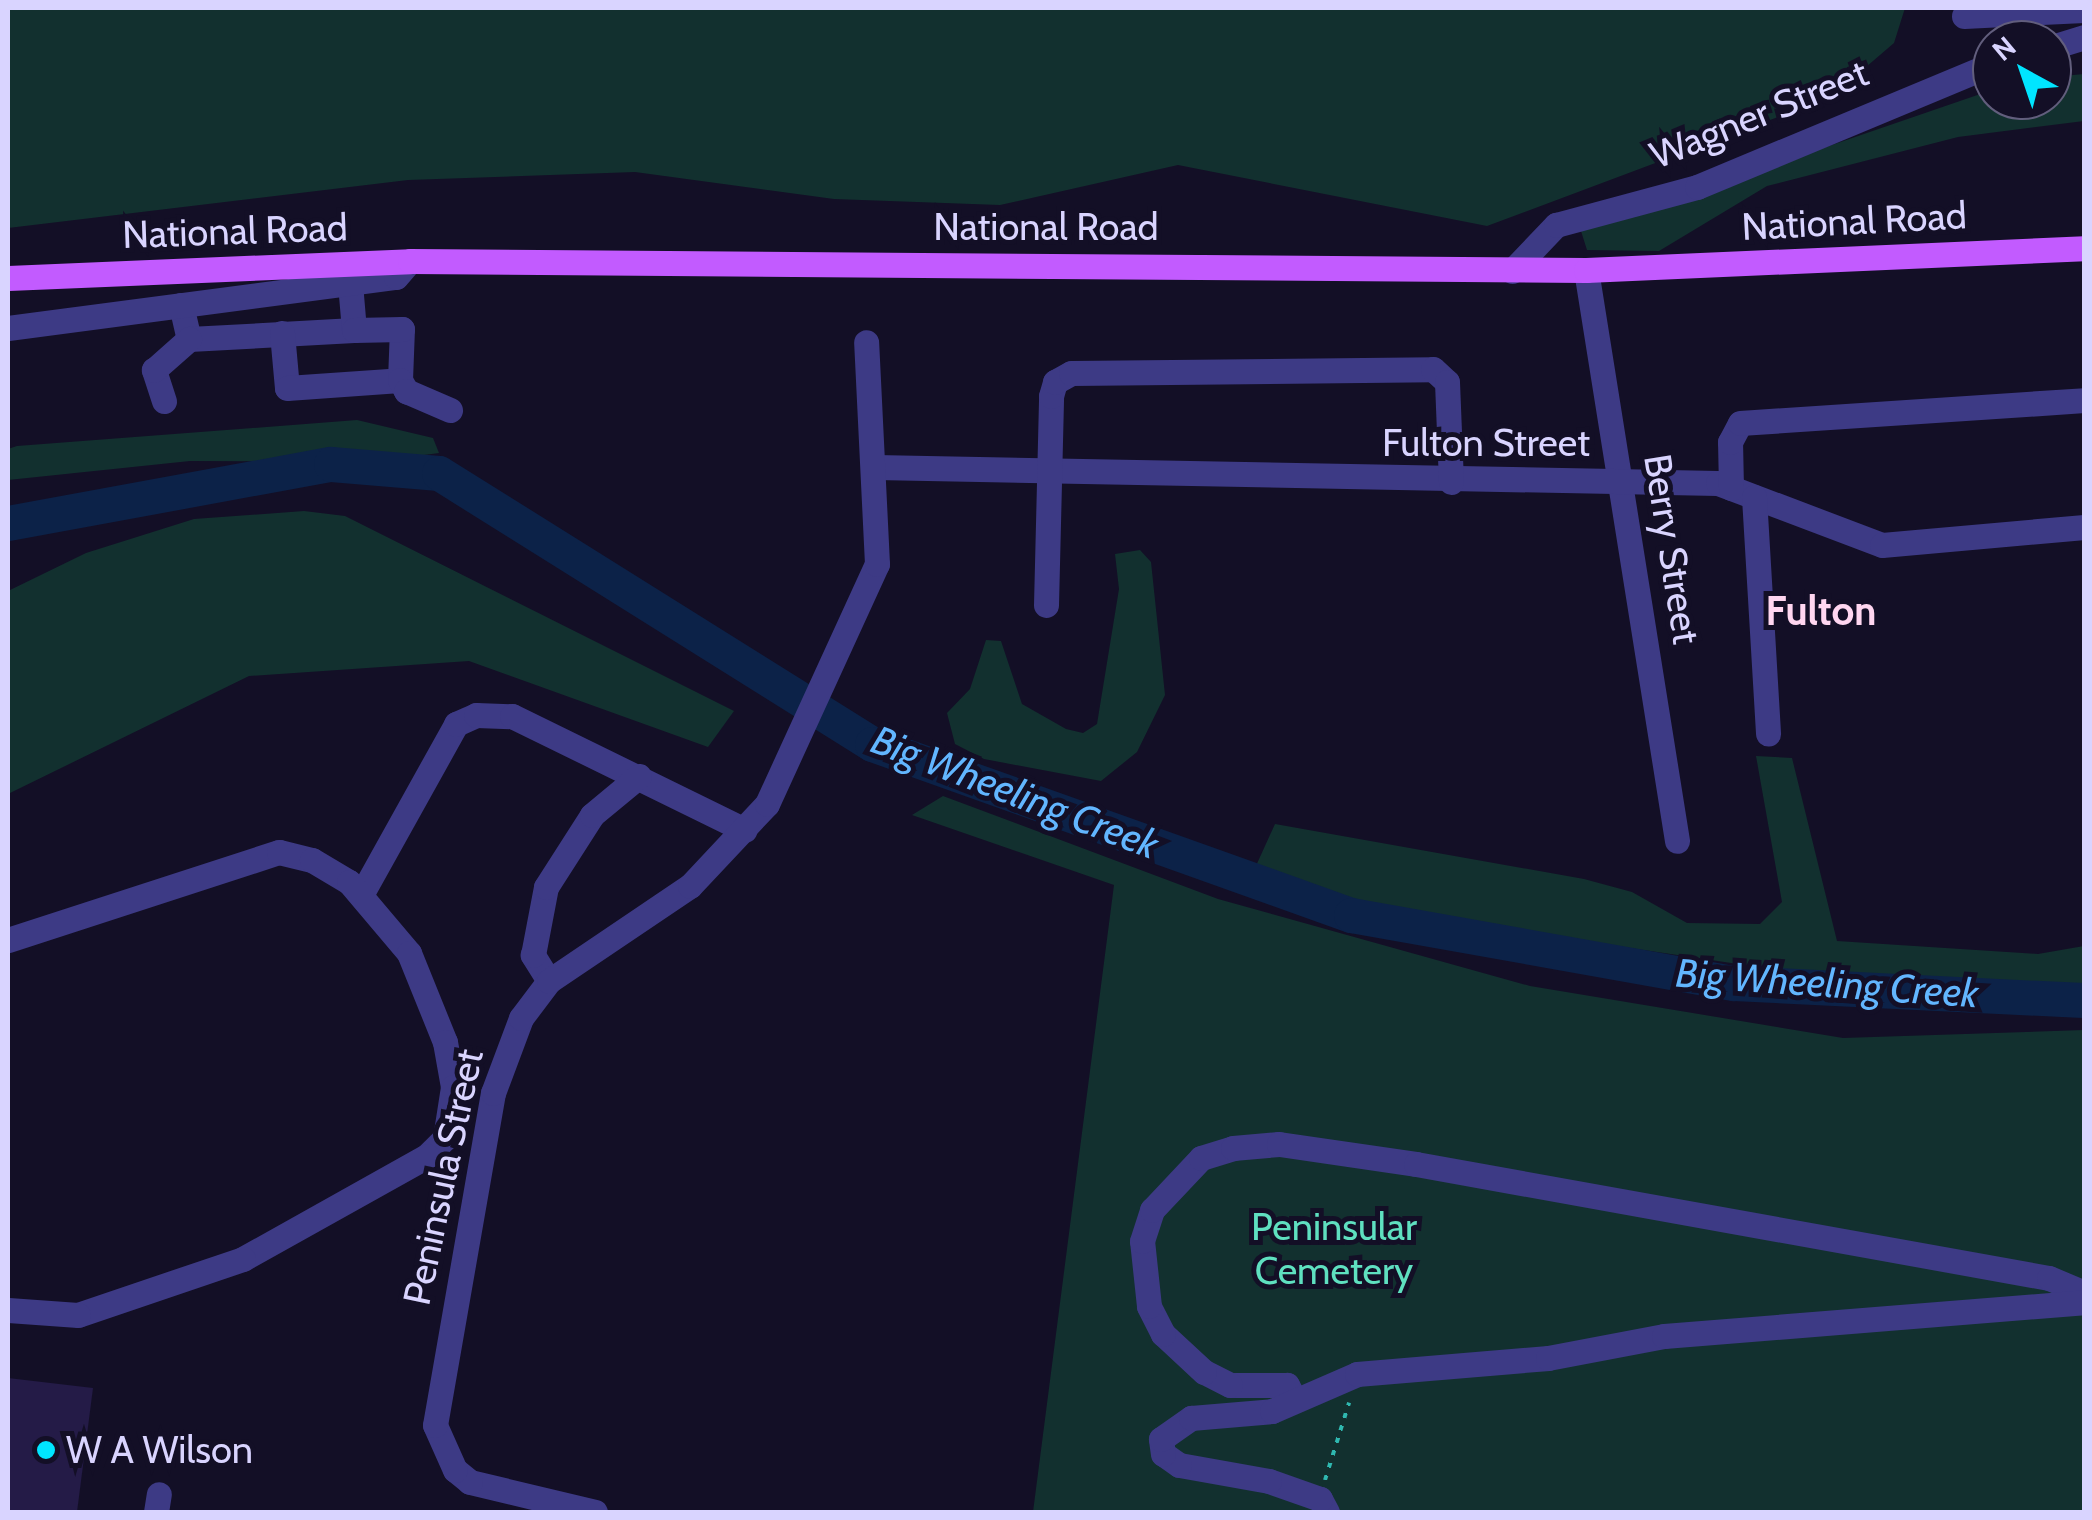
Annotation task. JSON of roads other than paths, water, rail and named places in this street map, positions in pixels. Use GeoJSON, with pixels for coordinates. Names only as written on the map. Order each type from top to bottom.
{"type":"FeatureCollection","features":[{"type":"Feature","properties":{"kind":"main road","name":"National Road"},"geometry":{"type":"LineString","coordinates":[[8,278],[410,261],[1586,270],[2084,248]]}},
{"type":"Feature","properties":{"kind":"street"},"geometry":{"type":"LineString","coordinates":[[1964,16],[2084,10]]}},
{"type":"Feature","properties":{"kind":"street","name":"Wagner Street"},"geometry":{"type":"LineString","coordinates":[[1512,271],[1556,225],[1696,187],[1972,72]]}},
{"type":"Feature","properties":{"kind":"street"},"geometry":{"type":"LineString","coordinates":[[8,328],[396,278],[410,261]]}},
{"type":"Feature","properties":{"kind":"street","name":"Berry Street"},"geometry":{"type":"LineString","coordinates":[[1586,270],[1624,481],[1677,841]]}},
{"type":"Feature","properties":{"kind":"street"},"geometry":{"type":"LineString","coordinates":[[350,283],[354,330]]}},
{"type":"Feature","properties":{"kind":"street"},"geometry":{"type":"LineString","coordinates":[[181,306],[189,339]]}},
{"type":"Feature","properties":{"kind":"street"},"geometry":{"type":"LineString","coordinates":[[164,401],[154,370],[189,339],[402,329],[400,380],[406,391],[450,410]]}},
{"type":"Feature","properties":{"kind":"street"},"geometry":{"type":"LineString","coordinates":[[282,333],[287,388],[400,380]]}},
{"type":"Feature","properties":{"kind":"street","name":"Peninsula Street"},"geometry":{"type":"LineString","coordinates":[[595,1512],[470,1482],[455,1470],[435,1425],[493,1092],[521,1018],[548,981],[690,886],[745,830],[790,756],[876,564],[875,467],[866,342]]}},
{"type":"Feature","properties":{"kind":"street"},"geometry":{"type":"LineString","coordinates":[[1046,605],[1052,396],[1055,382],[1071,374],[1433,369],[1447,382],[1451,482]]}},
{"type":"Feature","properties":{"kind":"street"},"geometry":{"type":"LineString","coordinates":[[1768,734],[1742,493],[1730,442],[1740,422],[2084,400]]}},
{"type":"Feature","properties":{"kind":"street","name":"Fulton Street"},"geometry":{"type":"LineString","coordinates":[[875,467],[1451,482],[1624,481],[1742,493],[1882,546],[2084,528]]}},
{"type":"Feature","properties":{"kind":"street"},"geometry":{"type":"LineString","coordinates":[[361,894],[462,719],[512,716],[745,830]]}},
{"type":"Feature","properties":{"kind":"street"},"geometry":{"type":"LineString","coordinates":[[548,981],[533,955],[546,887],[592,815],[640,776]]}},
{"type":"Feature","properties":{"kind":"street"},"geometry":{"type":"LineString","coordinates":[[8,940],[278,852],[312,860],[361,894],[409,953],[445,1042],[453,1088],[445,1138],[426,1156],[260,1250],[78,1315],[8,1310]]}},
{"type":"Feature","properties":{"kind":"street"},"geometry":{"type":"LineString","coordinates":[[453,1088],[493,1092]]}},
{"type":"Feature","properties":{"kind":"street"},"geometry":{"type":"LineString","coordinates":[[1294,1398],[1286,1384],[1230,1384],[1204,1372],[1163,1334],[1145,1290],[1142,1241],[1152,1210],[1200,1158],[1234,1148],[1279,1144],[1416,1164],[2049,1278],[2084,1293]]}},
{"type":"Feature","properties":{"kind":"street"},"geometry":{"type":"LineString","coordinates":[[1323,1506],[1179,1465],[1164,1454],[1161,1439],[1171,1425],[1272,1411],[1294,1398],[1358,1374],[1548,1358],[1664,1336],[2084,1302]]}},
{"type":"Feature","properties":{"kind":"waterway","name":"Big Wheeling Creek"},"geometry":{"type":"LineString","coordinates":[[8,523],[331,464],[439,473],[872,744],[1351,915],[1734,983],[2084,1000]]}},
{"type":"Feature","properties":{"kind":"place","name":"W A Wilson"},"geometry":{"type":"Point","coordinates":[46,1450]}},
{"type":"Feature","properties":{"kind":"district","name":"Fulton"},"geometry":{"type":"Point","coordinates":[1821,611]}},
{"type":"Feature","properties":{"kind":"park label","name":"Peninsular Cemetery"},"geometry":{"type":"Point","coordinates":[1334,1249]}}]}
